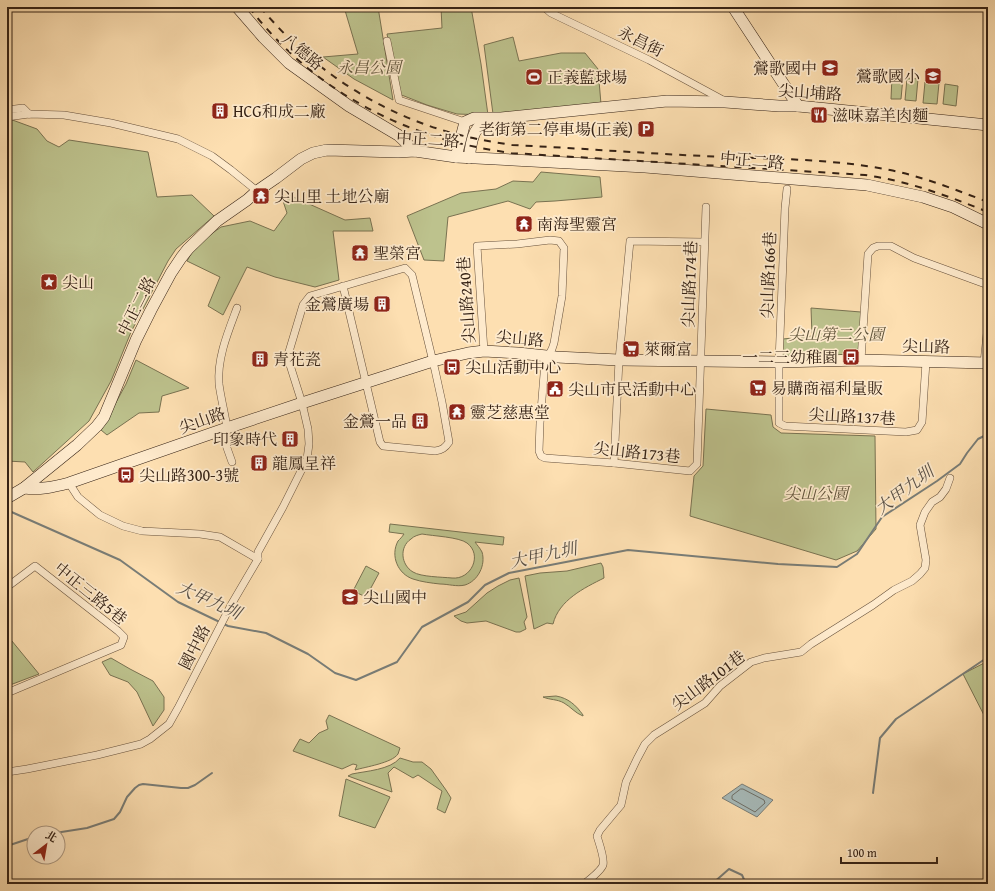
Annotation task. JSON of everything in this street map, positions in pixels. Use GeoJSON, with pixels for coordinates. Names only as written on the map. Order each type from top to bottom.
{"type":"FeatureCollection","features":[{"type":"Feature","properties":{"kind":"street","name":"八德路"},"geometry":{"type":"LineString","coordinates":[[237,7],[263,37],[289,63],[349,106],[398,135],[415,151]]}},
{"type":"Feature","properties":{"kind":"street","name":"永昌街"},"geometry":{"type":"LineString","coordinates":[[544,7],[551,12],[649,60],[725,102]]}},
{"type":"Feature","properties":{"kind":"street"},"geometry":{"type":"LineString","coordinates":[[733,7],[798,106]]}},
{"type":"Feature","properties":{"kind":"street"},"geometry":{"type":"LineString","coordinates":[[387,41],[399,100],[465,122],[474,118],[502,118]]}},
{"type":"Feature","properties":{"kind":"street","name":"尖山埔路"},"geometry":{"type":"LineString","coordinates":[[502,118],[667,101],[725,102],[798,106],[988,125]]}},
{"type":"Feature","properties":{"kind":"street"},"geometry":{"type":"LineString","coordinates":[[7,110],[23,108],[29,114]]}},
{"type":"Feature","properties":{"kind":"street"},"geometry":{"type":"LineString","coordinates":[[7,117],[29,114],[64,115],[111,122],[178,139],[212,156],[232,170],[257,191]]}},
{"type":"Feature","properties":{"kind":"street"},"geometry":{"type":"LineString","coordinates":[[468,158],[476,130],[483,123],[502,118]]}},
{"type":"Feature","properties":{"kind":"street"},"geometry":{"type":"LineString","coordinates":[[456,157],[465,122]]}},
{"type":"Feature","properties":{"kind":"street","name":"中正二路"},"geometry":{"type":"LineString","coordinates":[[7,498],[24,488],[78,445],[104,417],[145,322],[162,289],[188,249],[217,221],[301,159],[313,153],[327,150],[415,151],[468,158],[645,167],[867,185],[923,197],[953,207],[988,224]]}},
{"type":"Feature","properties":{"kind":"street","name":"尖山路166巷"},"geometry":{"type":"LineString","coordinates":[[779,362],[786,189]]}},
{"type":"Feature","properties":{"kind":"street","name":"尖山路174巷"},"geometry":{"type":"LineString","coordinates":[[700,362],[706,207]]}},
{"type":"Feature","properties":{"kind":"street","name":"尖山路240巷"},"geometry":{"type":"LineString","coordinates":[[484,351],[477,246],[517,244],[550,240],[559,241],[564,248],[562,296],[554,343],[549,356]]}},
{"type":"Feature","properties":{"kind":"street"},"geometry":{"type":"LineString","coordinates":[[614,463],[619,360],[630,241],[704,242]]}},
{"type":"Feature","properties":{"kind":"street"},"geometry":{"type":"LineString","coordinates":[[861,360],[868,254],[873,248],[878,246],[891,246],[914,258],[988,285]]}},
{"type":"Feature","properties":{"kind":"street","name":"國中路"},"geometry":{"type":"LineString","coordinates":[[7,772],[97,755],[141,744],[169,724],[231,605],[258,559],[258,552],[307,459],[309,444],[308,430],[288,354],[303,305],[310,296],[405,268],[412,275],[433,361]]}},
{"type":"Feature","properties":{"kind":"street"},"geometry":{"type":"LineString","coordinates":[[342,286],[380,442],[383,446],[435,451],[446,447],[449,442],[433,361]]}},
{"type":"Feature","properties":{"kind":"street"},"geometry":{"type":"LineString","coordinates":[[232,462],[224,429],[219,384],[224,345],[237,308]]}},
{"type":"Feature","properties":{"kind":"street"},"geometry":{"type":"LineString","coordinates":[[986,363],[988,324]]}},
{"type":"Feature","properties":{"kind":"street","name":"尖山路"},"geometry":{"type":"LineString","coordinates":[[24,488],[35,490],[69,483],[302,403],[433,361],[468,353],[484,351],[619,360],[700,362],[861,360],[986,363]]}},
{"type":"Feature","properties":{"kind":"street","name":"尖山路173巷"},"geometry":{"type":"LineString","coordinates":[[549,356],[545,362],[540,422],[539,451],[541,456],[545,458],[690,471],[697,464],[700,362]]}},
{"type":"Feature","properties":{"kind":"street","name":"尖山路137巷"},"geometry":{"type":"LineString","coordinates":[[779,362],[779,423],[785,426],[906,432],[917,430],[922,422],[926,362]]}},
{"type":"Feature","properties":{"kind":"street","name":"尖山路101巷"},"geometry":{"type":"LineString","coordinates":[[584,884],[603,865],[603,857],[597,836],[600,830],[621,805],[626,782],[637,759],[646,744],[654,735],[705,703],[720,686],[751,662],[764,658],[801,652],[894,590],[912,582],[925,568],[926,560],[920,524],[925,512],[932,502],[940,497],[946,489],[950,478]]}},
{"type":"Feature","properties":{"kind":"street"},"geometry":{"type":"LineString","coordinates":[[69,483],[78,497],[100,515],[123,526],[142,531],[200,534],[220,537],[258,559]]}},
{"type":"Feature","properties":{"kind":"street","name":"中正三路5巷"},"geometry":{"type":"LineString","coordinates":[[7,587],[35,566],[124,637],[121,645],[7,693]]}},
{"type":"Feature","properties":{"kind":"green space","name":"永昌公園"},"geometry":{"type":"Polygon","coordinates":[[[344,7],[378,7],[393,100],[354,79],[323,57],[358,54],[344,7]]]}},
{"type":"Feature","properties":{"kind":"green space"},"geometry":{"type":"Polygon","coordinates":[[[441,7],[471,7],[488,115],[457,114],[427,105],[399,94],[387,34],[442,28],[441,7]]]}},
{"type":"Feature","properties":{"kind":"green space"},"geometry":{"type":"Polygon","coordinates":[[[513,37],[519,61],[561,53],[585,53],[598,69],[601,104],[493,114],[484,45],[513,37]]]}},
{"type":"Feature","properties":{"kind":"green space"},"geometry":{"type":"Polygon","coordinates":[[[892,76],[903,77],[901,99],[891,99],[892,76]]]}},
{"type":"Feature","properties":{"kind":"green space"},"geometry":{"type":"Polygon","coordinates":[[[907,78],[918,79],[916,101],[905,100],[907,78]]]}},
{"type":"Feature","properties":{"kind":"green space"},"geometry":{"type":"Polygon","coordinates":[[[925,82],[939,83],[937,104],[923,103],[925,82]]]}},
{"type":"Feature","properties":{"kind":"green space"},"geometry":{"type":"Polygon","coordinates":[[[945,84],[958,86],[956,106],[943,104],[945,84]]]}},
{"type":"Feature","properties":{"kind":"green space"},"geometry":{"type":"Polygon","coordinates":[[[7,118],[37,129],[47,141],[59,147],[69,140],[148,152],[157,197],[192,195],[214,216],[176,249],[168,261],[131,332],[111,381],[89,421],[33,472],[25,462],[7,461],[7,118]]]}},
{"type":"Feature","properties":{"kind":"green space"},"geometry":{"type":"Polygon","coordinates":[[[541,172],[600,177],[602,197],[536,202],[530,209],[508,201],[448,217],[444,261],[424,260],[407,216],[461,193],[496,189],[513,181],[533,182],[541,172]]]}},
{"type":"Feature","properties":{"kind":"green space"},"geometry":{"type":"Polygon","coordinates":[[[289,195],[345,220],[370,218],[373,231],[333,231],[339,280],[315,287],[275,277],[247,267],[223,315],[208,306],[220,277],[187,261],[196,245],[221,227],[250,221],[274,231],[287,213],[283,201],[289,195]]]}},
{"type":"Feature","properties":{"kind":"green space","name":"尖山第二公園"},"geometry":{"type":"Polygon","coordinates":[[[811,308],[861,312],[859,358],[782,358],[783,339],[812,336],[811,308]]]}},
{"type":"Feature","properties":{"kind":"green space"},"geometry":{"type":"Polygon","coordinates":[[[136,360],[189,388],[162,396],[159,412],[139,413],[107,435],[101,430],[126,384],[136,360]]]}},
{"type":"Feature","properties":{"kind":"green space","name":"尖山公園"},"geometry":{"type":"Polygon","coordinates":[[[706,409],[771,415],[773,427],[781,433],[875,436],[876,529],[857,551],[836,560],[690,516],[694,476],[703,466],[706,409]]]}},
{"type":"Feature","properties":{"kind":"green space"},"geometry":{"type":"Polygon","coordinates":[[[390,524],[504,537],[503,545],[475,542],[482,552],[483,557],[480,572],[470,583],[462,586],[456,586],[420,581],[408,577],[403,573],[397,564],[395,553],[398,541],[404,534],[389,532],[390,524]],[[422,534],[415,536],[407,542],[403,551],[404,561],[413,572],[421,575],[459,578],[465,575],[473,566],[474,554],[472,548],[467,543],[452,538],[422,534]]]}},
{"type":"Feature","properties":{"kind":"green space"},"geometry":{"type":"Polygon","coordinates":[[[601,563],[604,578],[588,586],[566,602],[556,616],[553,624],[547,623],[534,629],[525,576],[540,573],[567,571],[601,563]]]}},
{"type":"Feature","properties":{"kind":"green space"},"geometry":{"type":"Polygon","coordinates":[[[366,566],[379,573],[366,597],[353,591],[366,566]]]}},
{"type":"Feature","properties":{"kind":"green space"},"geometry":{"type":"Polygon","coordinates":[[[519,578],[527,617],[524,622],[526,629],[516,632],[486,621],[467,623],[454,616],[466,612],[487,593],[498,586],[510,580],[519,578]]]}},
{"type":"Feature","properties":{"kind":"green space"},"geometry":{"type":"Polygon","coordinates":[[[7,635],[39,674],[10,685],[7,680],[7,635]]]}},
{"type":"Feature","properties":{"kind":"green space"},"geometry":{"type":"Polygon","coordinates":[[[111,658],[153,681],[164,697],[164,710],[153,726],[137,692],[128,682],[110,675],[102,662],[111,658]]]}},
{"type":"Feature","properties":{"kind":"green space"},"geometry":{"type":"Polygon","coordinates":[[[988,661],[988,723],[963,674],[988,661]]]}},
{"type":"Feature","properties":{"kind":"green space"},"geometry":{"type":"Polygon","coordinates":[[[556,696],[571,702],[578,708],[583,716],[561,702],[543,697],[556,696]]]}},
{"type":"Feature","properties":{"kind":"green space"},"geometry":{"type":"Polygon","coordinates":[[[329,715],[400,748],[398,754],[390,760],[355,770],[357,765],[353,764],[342,769],[293,751],[300,739],[309,743],[319,733],[328,729],[326,721],[329,715]]]}},
{"type":"Feature","properties":{"kind":"green space"},"geometry":{"type":"Polygon","coordinates":[[[400,758],[413,762],[422,762],[431,769],[451,798],[445,813],[437,809],[442,791],[418,775],[413,778],[394,767],[388,773],[392,792],[348,776],[384,768],[396,762],[400,758]]]}},
{"type":"Feature","properties":{"kind":"green space"},"geometry":{"type":"Polygon","coordinates":[[[346,779],[390,797],[375,828],[339,816],[346,779]]]}},
{"type":"Feature","properties":{"kind":"water"},"geometry":{"type":"Polygon","coordinates":[[[742,784],[773,800],[757,817],[722,798],[742,784]]]}},
{"type":"Feature","properties":{"kind":"waterway","name":"大甲九圳"},"geometry":{"type":"LineString","coordinates":[[7,510],[120,560],[178,602],[228,626],[266,633],[308,654],[335,673],[356,680],[397,662],[422,627],[468,602],[485,585],[509,573],[628,550],[778,564],[837,567],[857,554],[882,517],[960,464],[978,439],[988,434]]}},
{"type":"Feature","properties":{"kind":"waterway"},"geometry":{"type":"LineString","coordinates":[[873,793],[880,738],[896,719],[988,657]]}},
{"type":"Feature","properties":{"kind":"waterway"},"geometry":{"type":"LineString","coordinates":[[66,831],[87,828],[114,819],[120,812],[127,797],[139,785],[143,784],[188,788],[212,773]]}},
{"type":"Feature","properties":{"kind":"waterway"},"geometry":{"type":"LineString","coordinates":[[7,846],[26,840]]}},
{"type":"Feature","properties":{"kind":"waterway","name":"大甲九圳"},"geometry":{"type":"LineString","coordinates":[[712,884],[729,869],[742,875],[746,884]]}},
{"type":"Feature","properties":{"kind":"railway"},"geometry":{"type":"LineString","coordinates":[[249,7],[286,49],[307,68],[330,85],[379,114],[404,125],[451,141],[511,153],[865,175],[912,185],[988,212]]}},
{"type":"Feature","properties":{"kind":"railway"},"geometry":{"type":"LineString","coordinates":[[260,7],[300,49],[338,80],[403,116],[449,132],[512,145],[844,163],[890,170],[915,176],[988,202]]}},
{"type":"Feature","properties":{"kind":"place","name":"鶯歌國中"},"geometry":{"type":"Point","coordinates":[830,68]}},
{"type":"Feature","properties":{"kind":"place","name":"鶯歌國小"},"geometry":{"type":"Point","coordinates":[933,76]}},
{"type":"Feature","properties":{"kind":"place","name":"正義藍球場"},"geometry":{"type":"Point","coordinates":[534,77]}},
{"type":"Feature","properties":{"kind":"place","name":"HCG和成二廠"},"geometry":{"type":"Point","coordinates":[220,111]}},
{"type":"Feature","properties":{"kind":"place","name":"滋味嘉羊肉麵"},"geometry":{"type":"Point","coordinates":[819,115]}},
{"type":"Feature","properties":{"kind":"place","name":"老街第二停車場(正義)"},"geometry":{"type":"Point","coordinates":[646,129]}},
{"type":"Feature","properties":{"kind":"place","name":"尖山里 土地公廟"},"geometry":{"type":"Point","coordinates":[261,196]}},
{"type":"Feature","properties":{"kind":"place","name":"南海聖靈宮"},"geometry":{"type":"Point","coordinates":[524,224]}},
{"type":"Feature","properties":{"kind":"place","name":"聖榮宮"},"geometry":{"type":"Point","coordinates":[360,253]}},
{"type":"Feature","properties":{"kind":"place","name":"尖山"},"geometry":{"type":"Point","coordinates":[49,282]}},
{"type":"Feature","properties":{"kind":"place","name":"金鶯廣場"},"geometry":{"type":"Point","coordinates":[382,304]}},
{"type":"Feature","properties":{"kind":"place","name":"萊爾富"},"geometry":{"type":"Point","coordinates":[631,349]}},
{"type":"Feature","properties":{"kind":"place","name":"一二三幼稚園"},"geometry":{"type":"Point","coordinates":[851,357]}},
{"type":"Feature","properties":{"kind":"place","name":"青花瓷"},"geometry":{"type":"Point","coordinates":[260,359]}},
{"type":"Feature","properties":{"kind":"place","name":"尖山活動中心"},"geometry":{"type":"Point","coordinates":[452,367]}},
{"type":"Feature","properties":{"kind":"place","name":"易購商福利量販"},"geometry":{"type":"Point","coordinates":[758,388]}},
{"type":"Feature","properties":{"kind":"place","name":"尖山市民活動中心"},"geometry":{"type":"Point","coordinates":[555,389]}},
{"type":"Feature","properties":{"kind":"place","name":"靈芝慈惠堂"},"geometry":{"type":"Point","coordinates":[457,412]}},
{"type":"Feature","properties":{"kind":"place","name":"金鶯一品"},"geometry":{"type":"Point","coordinates":[420,421]}},
{"type":"Feature","properties":{"kind":"place","name":"印象時代"},"geometry":{"type":"Point","coordinates":[290,439]}},
{"type":"Feature","properties":{"kind":"place","name":"龍鳳呈祥"},"geometry":{"type":"Point","coordinates":[259,463]}},
{"type":"Feature","properties":{"kind":"place","name":"尖山路300-3號"},"geometry":{"type":"Point","coordinates":[126,475]}},
{"type":"Feature","properties":{"kind":"place","name":"尖山國中"},"geometry":{"type":"Point","coordinates":[350,597]}}]}
